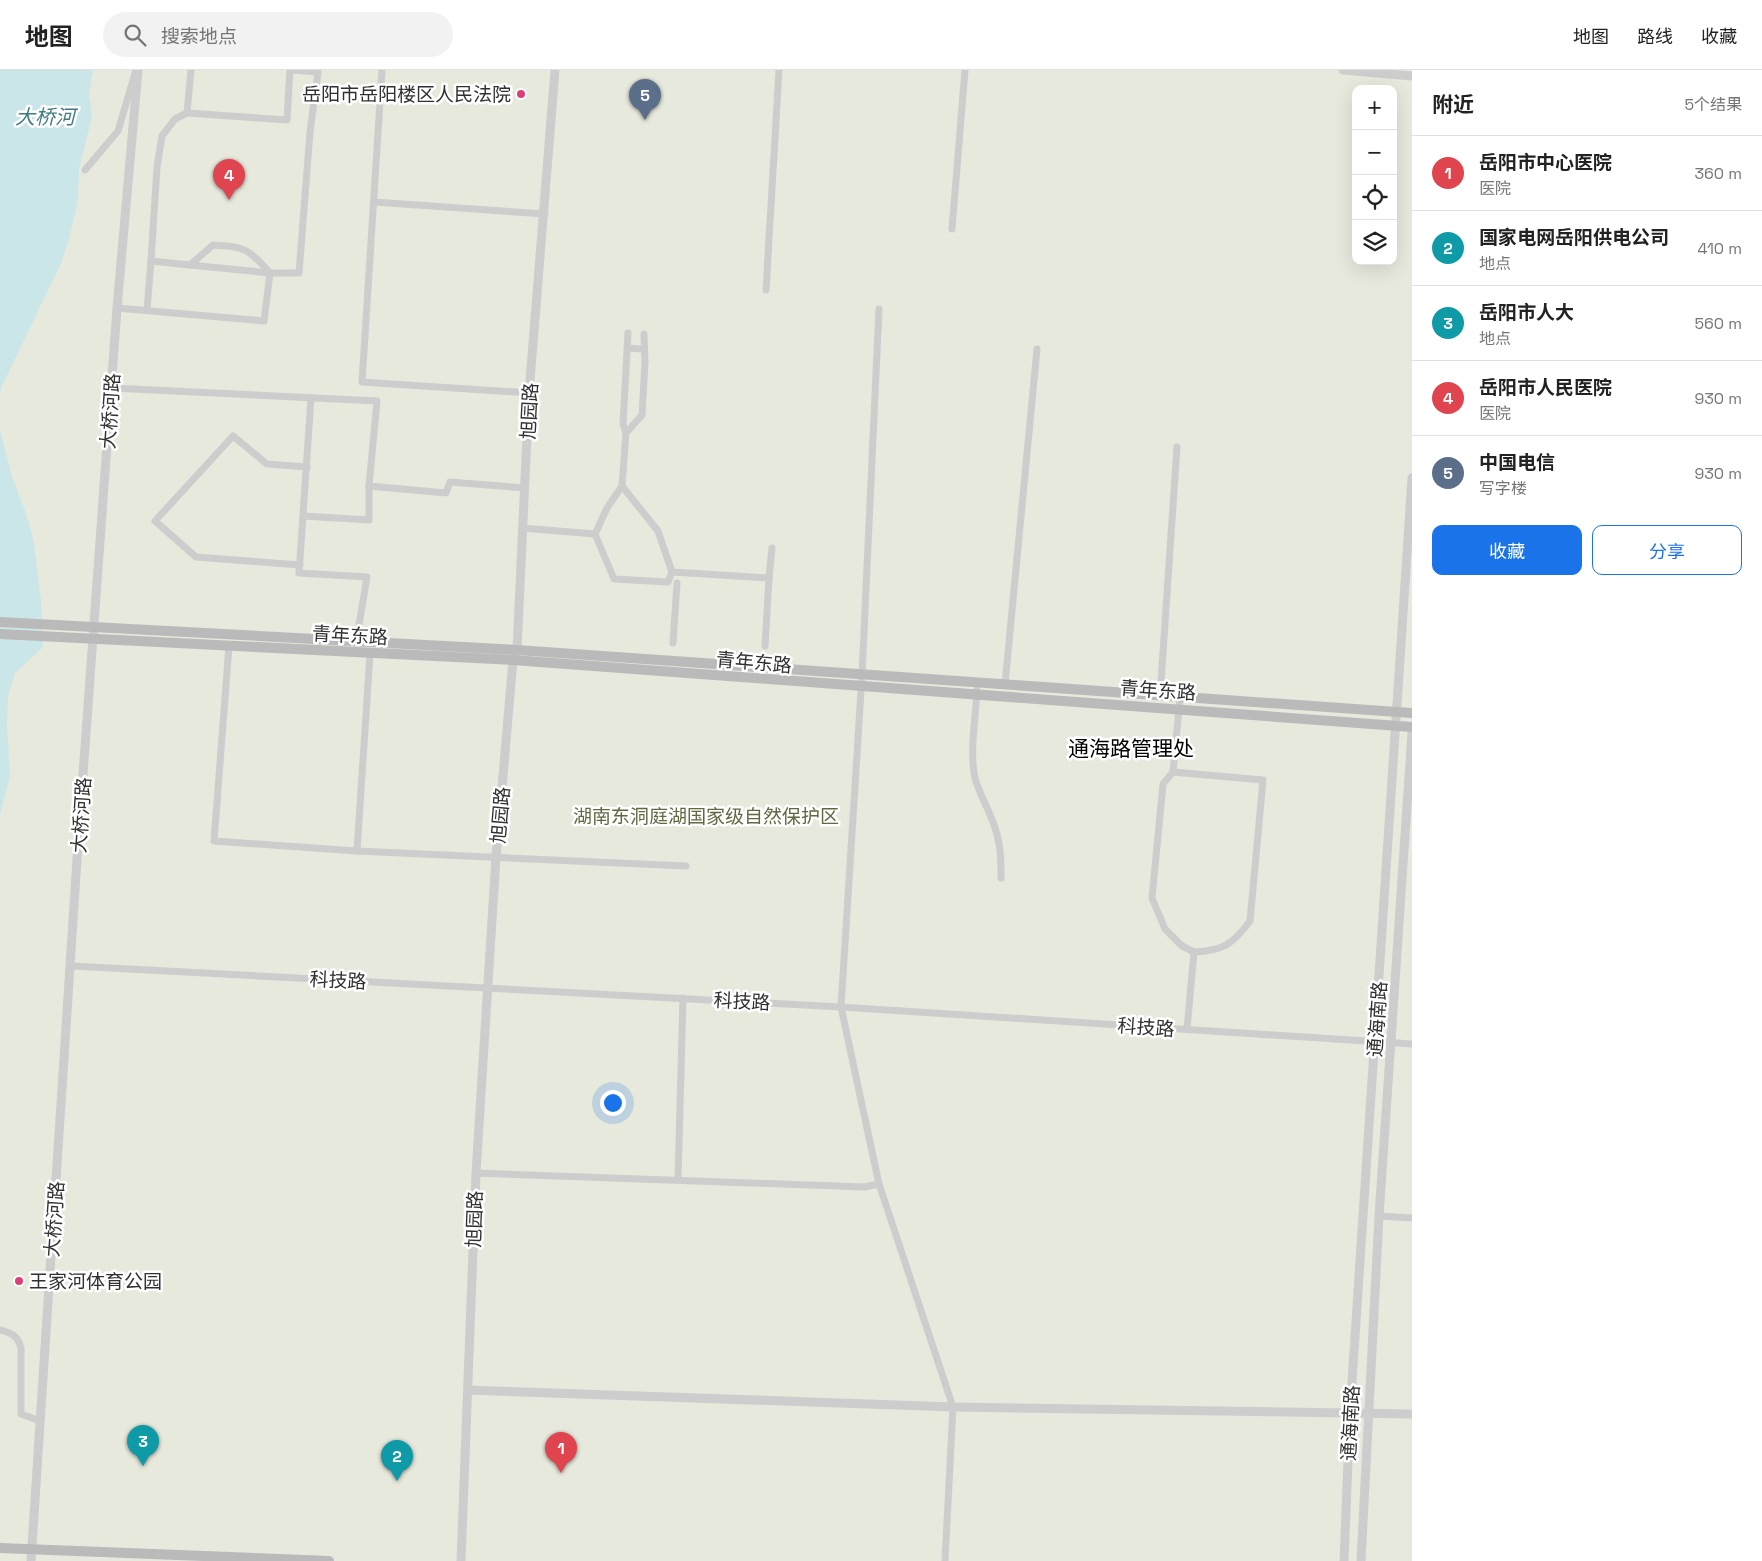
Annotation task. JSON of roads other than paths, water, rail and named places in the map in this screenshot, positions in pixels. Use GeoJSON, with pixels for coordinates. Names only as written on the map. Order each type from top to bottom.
{"type":"FeatureCollection","features":[{"type":"Feature","properties":{"kind":"main road","name":"青年东路"},"geometry":{"type":"LineString","coordinates":[[0,622],[1005,684],[1160,696],[1179,704],[1412,727]]}},
{"type":"Feature","properties":{"kind":"main road","name":"青年东路"},"geometry":{"type":"LineString","coordinates":[[0,634],[370,654],[515,655],[860,688],[977,695],[1412,713]]}},
{"type":"Feature","properties":{"kind":"main road"},"geometry":{"type":"LineString","coordinates":[[0,1548],[329,1561]]}},
{"type":"Feature","properties":{"kind":"street"},"geometry":{"type":"LineString","coordinates":[[85,170],[118,130],[137,70]]}},
{"type":"Feature","properties":{"kind":"street","name":"大桥河路"},"geometry":{"type":"LineString","coordinates":[[31,1561],[72,966],[88,638],[95,627],[117,308],[137,70]]}},
{"type":"Feature","properties":{"kind":"street"},"geometry":{"type":"LineString","coordinates":[[187,113],[190,70]]}},
{"type":"Feature","properties":{"kind":"street"},"geometry":{"type":"LineString","coordinates":[[147,310],[157,167],[162,136],[175,119],[187,113],[287,120],[291,70],[318,72],[310,132],[299,273],[270,273],[151,261]]}},
{"type":"Feature","properties":{"kind":"street"},"geometry":{"type":"LineString","coordinates":[[382,70],[362,382],[529,393]]}},
{"type":"Feature","properties":{"kind":"street","name":"旭园路"},"geometry":{"type":"LineString","coordinates":[[461,1561],[476,1173],[487,988],[496,857],[515,655],[529,393],[545,214],[555,70]]}},
{"type":"Feature","properties":{"kind":"street"},"geometry":{"type":"LineString","coordinates":[[766,290],[779,70]]}},
{"type":"Feature","properties":{"kind":"street"},"geometry":{"type":"LineString","coordinates":[[952,228],[965,70]]}},
{"type":"Feature","properties":{"kind":"street"},"geometry":{"type":"LineString","coordinates":[[1343,70],[1412,76]]}},
{"type":"Feature","properties":{"kind":"street"},"geometry":{"type":"LineString","coordinates":[[374,202],[545,214]]}},
{"type":"Feature","properties":{"kind":"street"},"geometry":{"type":"LineString","coordinates":[[190,265],[212,245],[241,247],[249,251],[270,273]]}},
{"type":"Feature","properties":{"kind":"street"},"geometry":{"type":"LineString","coordinates":[[117,308],[264,321],[270,273]]}},
{"type":"Feature","properties":{"kind":"street"},"geometry":{"type":"LineString","coordinates":[[879,309],[862,675],[841,1006],[879,1184],[953,1407],[945,1561]]}},
{"type":"Feature","properties":{"kind":"street"},"geometry":{"type":"LineString","coordinates":[[628,333],[624,424],[626,433],[622,486],[607,508],[595,534],[614,579],[677,583]]}},
{"type":"Feature","properties":{"kind":"street"},"geometry":{"type":"LineString","coordinates":[[626,433],[642,415],[646,362],[643,349],[644,334]]}},
{"type":"Feature","properties":{"kind":"street"},"geometry":{"type":"LineString","coordinates":[[627,348],[643,349]]}},
{"type":"Feature","properties":{"kind":"street"},"geometry":{"type":"LineString","coordinates":[[1005,684],[1037,349]]}},
{"type":"Feature","properties":{"kind":"street"},"geometry":{"type":"LineString","coordinates":[[112,388],[376,402],[369,486],[369,520],[303,516]]}},
{"type":"Feature","properties":{"kind":"street"},"geometry":{"type":"LineString","coordinates":[[312,398],[299,573],[367,577],[356,643]]}},
{"type":"Feature","properties":{"kind":"street"},"geometry":{"type":"LineString","coordinates":[[300,565],[196,557],[155,521],[233,436],[267,464],[306,468]]}},
{"type":"Feature","properties":{"kind":"street"},"geometry":{"type":"LineString","coordinates":[[1160,696],[1177,447]]}},
{"type":"Feature","properties":{"kind":"street","name":"通海南路"},"geometry":{"type":"LineString","coordinates":[[1344,1561],[1350,1412],[1412,478]]}},
{"type":"Feature","properties":{"kind":"street"},"geometry":{"type":"LineString","coordinates":[[369,486],[446,493],[450,482],[525,488]]}},
{"type":"Feature","properties":{"kind":"street"},"geometry":{"type":"LineString","coordinates":[[622,486],[658,531],[675,572],[677,583],[673,643]]}},
{"type":"Feature","properties":{"kind":"street"},"geometry":{"type":"LineString","coordinates":[[522,528],[595,534]]}},
{"type":"Feature","properties":{"kind":"street"},"geometry":{"type":"LineString","coordinates":[[765,646],[772,548]]}},
{"type":"Feature","properties":{"kind":"street"},"geometry":{"type":"LineString","coordinates":[[675,572],[769,578]]}},
{"type":"Feature","properties":{"kind":"street"},"geometry":{"type":"LineString","coordinates":[[668,582],[675,572]]}},
{"type":"Feature","properties":{"kind":"street"},"geometry":{"type":"LineString","coordinates":[[229,646],[214,841],[357,851],[686,866]]}},
{"type":"Feature","properties":{"kind":"street"},"geometry":{"type":"LineString","coordinates":[[357,851],[370,654]]}},
{"type":"Feature","properties":{"kind":"street"},"geometry":{"type":"LineString","coordinates":[[978,682],[973,757],[975,777],[982,799],[995,828],[1001,853],[1001,878]]}},
{"type":"Feature","properties":{"kind":"street"},"geometry":{"type":"LineString","coordinates":[[1173,772],[1263,780],[1250,921],[1226,947],[1194,952],[1182,946],[1165,929],[1152,898],[1163,784],[1173,772],[1179,704]]}},
{"type":"Feature","properties":{"kind":"street","name":"通海南路"},"geometry":{"type":"LineString","coordinates":[[1361,1561],[1378,1216],[1412,733]]}},
{"type":"Feature","properties":{"kind":"street"},"geometry":{"type":"LineString","coordinates":[[1187,1029],[1194,952]]}},
{"type":"Feature","properties":{"kind":"street","name":"科技路"},"geometry":{"type":"LineString","coordinates":[[72,966],[841,1006],[1412,1044]]}},
{"type":"Feature","properties":{"kind":"street"},"geometry":{"type":"LineString","coordinates":[[678,1180],[683,998]]}},
{"type":"Feature","properties":{"kind":"street"},"geometry":{"type":"LineString","coordinates":[[476,1173],[864,1187],[879,1184]]}},
{"type":"Feature","properties":{"kind":"street"},"geometry":{"type":"LineString","coordinates":[[1378,1216],[1412,1218]]}},
{"type":"Feature","properties":{"kind":"street"},"geometry":{"type":"LineString","coordinates":[[0,1330],[10,1332],[18,1339],[21,1348],[21,1414],[40,1421]]}},
{"type":"Feature","properties":{"kind":"street"},"geometry":{"type":"LineString","coordinates":[[468,1390],[953,1407],[1412,1414]]}},
{"type":"Feature","properties":{"kind":"water","name":"大桥河"},"geometry":{"type":"Polygon","coordinates":[[[0,70],[93,70],[89,95],[92,116],[79,169],[78,199],[70,236],[61,263],[1,388],[0,396],[0,70]]]}},
{"type":"Feature","properties":{"kind":"water"},"geometry":{"type":"Polygon","coordinates":[[[0,430],[12,477],[26,513],[34,542],[41,602],[43,647],[15,673],[8,696],[7,726],[10,776],[0,815],[0,430]]]}},
{"type":"Feature","properties":{"kind":"place","name":"岳阳市岳阳楼区人民法院"},"geometry":{"type":"Point","coordinates":[521,94]}},
{"type":"Feature","properties":{"kind":"place","name":"中国电信"},"geometry":{"type":"Point","coordinates":[645,120]}},
{"type":"Feature","properties":{"kind":"place","name":"岳阳市人民医院"},"geometry":{"type":"Point","coordinates":[229,200]}},
{"type":"Feature","properties":{"kind":"place","name":"王家河体育公园"},"geometry":{"type":"Point","coordinates":[19,1281]}},
{"type":"Feature","properties":{"kind":"place","name":"岳阳市人大"},"geometry":{"type":"Point","coordinates":[143,1466]}},
{"type":"Feature","properties":{"kind":"place","name":"岳阳市中心医院"},"geometry":{"type":"Point","coordinates":[561,1473]}},
{"type":"Feature","properties":{"kind":"place","name":"国家电网岳阳供电公司"},"geometry":{"type":"Point","coordinates":[397,1481]}},
{"type":"Feature","properties":{"kind":"district","name":"通海路管理处"},"geometry":{"type":"Point","coordinates":[1131,749]}},
{"type":"Feature","properties":{"kind":"park label","name":"湖南东洞庭湖国家级自然保护区"},"geometry":{"type":"Point","coordinates":[706,816]}}]}
